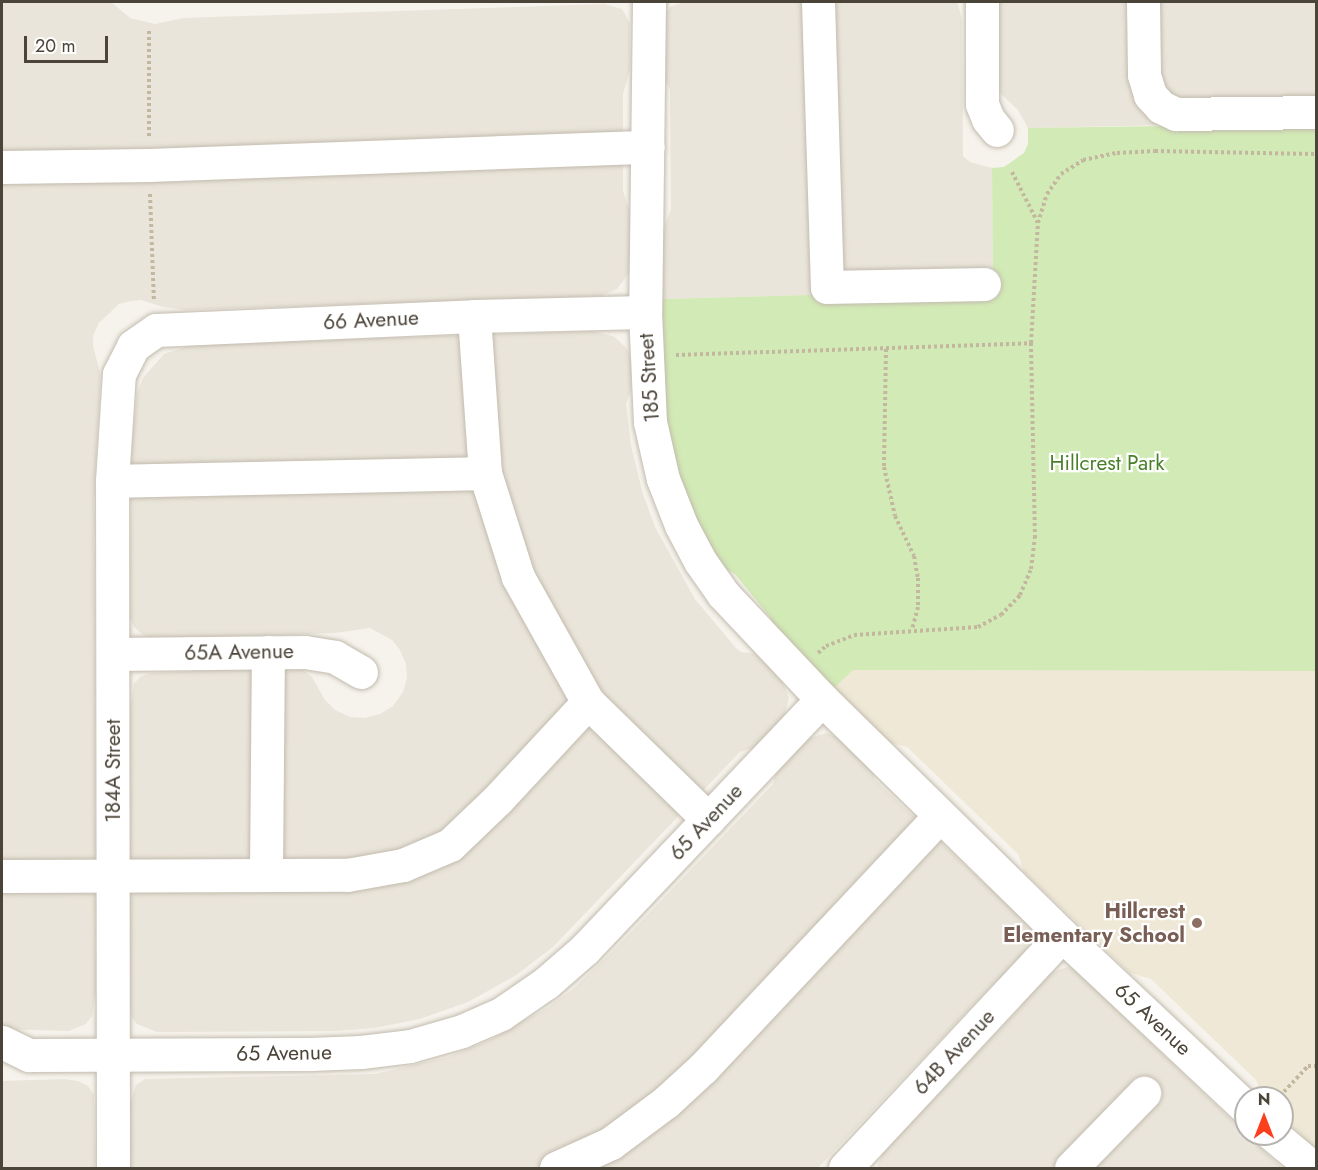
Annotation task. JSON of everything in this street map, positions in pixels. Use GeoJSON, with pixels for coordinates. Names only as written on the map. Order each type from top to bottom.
{"type":"FeatureCollection","features":[{"type":"Feature","properties":{"kind":"street","name":"185 Street"},"geometry":{"type":"LineString","coordinates":[[649,2],[645,312],[650,422],[663,480],[681,525],[700,561],[723,594],[822,699]]}},
{"type":"Feature","properties":{"kind":"street"},"geometry":{"type":"LineString","coordinates":[[818,2],[827,287],[984,284]]}},
{"type":"Feature","properties":{"kind":"street"},"geometry":{"type":"LineString","coordinates":[[982,2],[982,104],[988,119],[997,130]]}},
{"type":"Feature","properties":{"kind":"street"},"geometry":{"type":"LineString","coordinates":[[1143,2],[1144,75],[1150,95],[1161,107],[1176,114],[1317,112]]}},
{"type":"Feature","properties":{"kind":"street"},"geometry":{"type":"LineString","coordinates":[[2,168],[648,147]]}},
{"type":"Feature","properties":{"kind":"street","name":"66 Avenue"},"geometry":{"type":"LineString","coordinates":[[119,374],[133,346],[156,330],[474,316],[645,312]]}},
{"type":"Feature","properties":{"kind":"street"},"geometry":{"type":"LineString","coordinates":[[474,316],[484,472],[518,576],[588,702],[708,819]]}},
{"type":"Feature","properties":{"kind":"street","name":"184A Street"},"geometry":{"type":"LineString","coordinates":[[113,1168],[112,481],[119,374]]}},
{"type":"Feature","properties":{"kind":"street"},"geometry":{"type":"LineString","coordinates":[[112,481],[484,472]]}},
{"type":"Feature","properties":{"kind":"street"},"geometry":{"type":"LineString","coordinates":[[266,874],[268,652]]}},
{"type":"Feature","properties":{"kind":"street","name":"65A Avenue"},"geometry":{"type":"LineString","coordinates":[[113,654],[305,652],[335,657],[361,672]]}},
{"type":"Feature","properties":{"kind":"street","name":"65 Avenue"},"geometry":{"type":"LineString","coordinates":[[11,1055],[361,1052],[410,1046],[462,1031],[501,1014],[546,983],[585,949],[822,699],[1062,935],[1234,1097]]}},
{"type":"Feature","properties":{"kind":"street"},"geometry":{"type":"LineString","coordinates":[[2,876],[347,875],[403,865],[450,845],[498,799],[588,702]]}},
{"type":"Feature","properties":{"kind":"street"},"geometry":{"type":"LineString","coordinates":[[556,1168],[611,1143],[666,1102],[703,1068],[940,816]]}},
{"type":"Feature","properties":{"kind":"street","name":"64B Avenue"},"geometry":{"type":"LineString","coordinates":[[845,1168],[1062,935]]}},
{"type":"Feature","properties":{"kind":"street"},"geometry":{"type":"LineString","coordinates":[[1073,1168],[1144,1093]]}},
{"type":"Feature","properties":{"kind":"street"},"geometry":{"type":"LineString","coordinates":[[1286,1146],[1313,1168]]}},
{"type":"Feature","properties":{"kind":"path"},"geometry":{"type":"LineString","coordinates":[[149,29],[149,142]]}},
{"type":"Feature","properties":{"kind":"path"},"geometry":{"type":"LineString","coordinates":[[814,655],[826,646],[854,634],[912,629],[948,631],[978,627],[1001,615],[1020,595],[1027,578],[1035,537],[1031,343],[1038,223],[1047,194],[1061,174],[1083,160],[1117,153],[1155,151],[1317,154]]}},
{"type":"Feature","properties":{"kind":"path"},"geometry":{"type":"LineString","coordinates":[[1012,172],[1038,223]]}},
{"type":"Feature","properties":{"kind":"path"},"geometry":{"type":"LineString","coordinates":[[149,184],[154,301]]}},
{"type":"Feature","properties":{"kind":"path"},"geometry":{"type":"LineString","coordinates":[[672,355],[886,350],[1031,343]]}},
{"type":"Feature","properties":{"kind":"path"},"geometry":{"type":"LineString","coordinates":[[886,350],[884,467],[895,516],[914,556],[916,567],[918,607],[912,629]]}},
{"type":"Feature","properties":{"kind":"path"},"geometry":{"type":"LineString","coordinates":[[1289,1086],[1308,1066],[1317,1066]]}},
{"type":"Feature","properties":{"kind":"shaded area"},"geometry":{"type":"Polygon","coordinates":[[[2,2],[111,2],[130,18],[155,24],[184,18],[604,4],[622,9],[630,23],[630,70],[623,94],[623,191],[631,215],[630,272],[617,289],[601,296],[185,310],[163,307],[141,300],[119,304],[99,323],[93,336],[93,346],[100,372],[94,498],[96,991],[92,1016],[86,1024],[69,1031],[2,1029],[2,2]]]}},
{"type":"Feature","properties":{"kind":"shaded area"},"geometry":{"type":"Polygon","coordinates":[[[684,2],[957,2],[962,19],[963,156],[970,162],[992,168],[993,290],[661,299],[662,231],[671,210],[670,90],[662,72],[664,14],[670,7],[684,2]]]}},
{"type":"Feature","properties":{"kind":"shaded area"},"geometry":{"type":"Polygon","coordinates":[[[997,2],[1316,2],[1316,102],[1168,125],[1028,128],[1018,110],[999,92],[997,2]]]}},
{"type":"Feature","properties":{"kind":"shaded area"},"geometry":{"type":"Polygon","coordinates":[[[594,331],[615,337],[628,350],[632,361],[631,390],[626,404],[631,445],[642,491],[655,527],[695,599],[736,648],[741,652],[755,654],[780,676],[789,698],[783,720],[753,748],[740,752],[553,947],[515,976],[468,1002],[420,1019],[375,1028],[335,1031],[157,1032],[137,1024],[131,1016],[130,1006],[130,709],[134,684],[140,677],[151,673],[290,667],[304,671],[312,677],[325,700],[335,710],[350,717],[365,718],[380,714],[393,706],[403,692],[407,678],[406,664],[400,650],[392,640],[370,628],[335,633],[154,639],[143,635],[134,627],[130,618],[132,443],[137,394],[143,378],[164,354],[195,344],[594,331]]]}},
{"type":"Feature","properties":{"kind":"shaded area","name":"Hillcrest Elementary School"},"geometry":{"type":"Polygon","coordinates":[[[853,670],[1316,671],[1316,1149],[1294,1128],[1294,1086],[1258,1086],[1256,1080],[1151,979],[1130,973],[1024,872],[1018,854],[907,747],[890,743],[833,689],[853,670]]]}},
{"type":"Feature","properties":{"kind":"shaded area"},"geometry":{"type":"Polygon","coordinates":[[[827,733],[845,740],[872,769],[875,780],[985,884],[1030,919],[1033,931],[1032,944],[1005,976],[995,982],[818,1168],[130,1168],[130,1103],[136,1085],[145,1079],[375,1074],[448,1057],[488,1041],[547,1008],[572,990],[611,953],[773,784],[776,771],[805,739],[827,733]]]}},
{"type":"Feature","properties":{"kind":"shaded area"},"geometry":{"type":"Polygon","coordinates":[[[1067,967],[1078,968],[1119,1012],[1234,1122],[1234,1146],[1259,1146],[1282,1168],[877,1168],[883,1152],[1020,1008],[1027,994],[1047,974],[1067,967]]]}},
{"type":"Feature","properties":{"kind":"shaded area"},"geometry":{"type":"Polygon","coordinates":[[[64,1079],[78,1081],[88,1086],[94,1095],[95,1168],[2,1168],[2,1081],[64,1079]]]}},
{"type":"Feature","properties":{"kind":"green space","name":"Hillcrest Park"},"geometry":{"type":"Polygon","coordinates":[[[1316,124],[1316,671],[853,670],[833,689],[775,632],[770,617],[735,574],[718,565],[681,490],[667,433],[661,299],[993,290],[992,168],[1004,167],[1024,153],[1028,144],[1028,128],[1316,124]]]}},
{"type":"Feature","properties":{"kind":"place","name":"Hillcrest Elementary School"},"geometry":{"type":"Point","coordinates":[1197,923]}}]}
